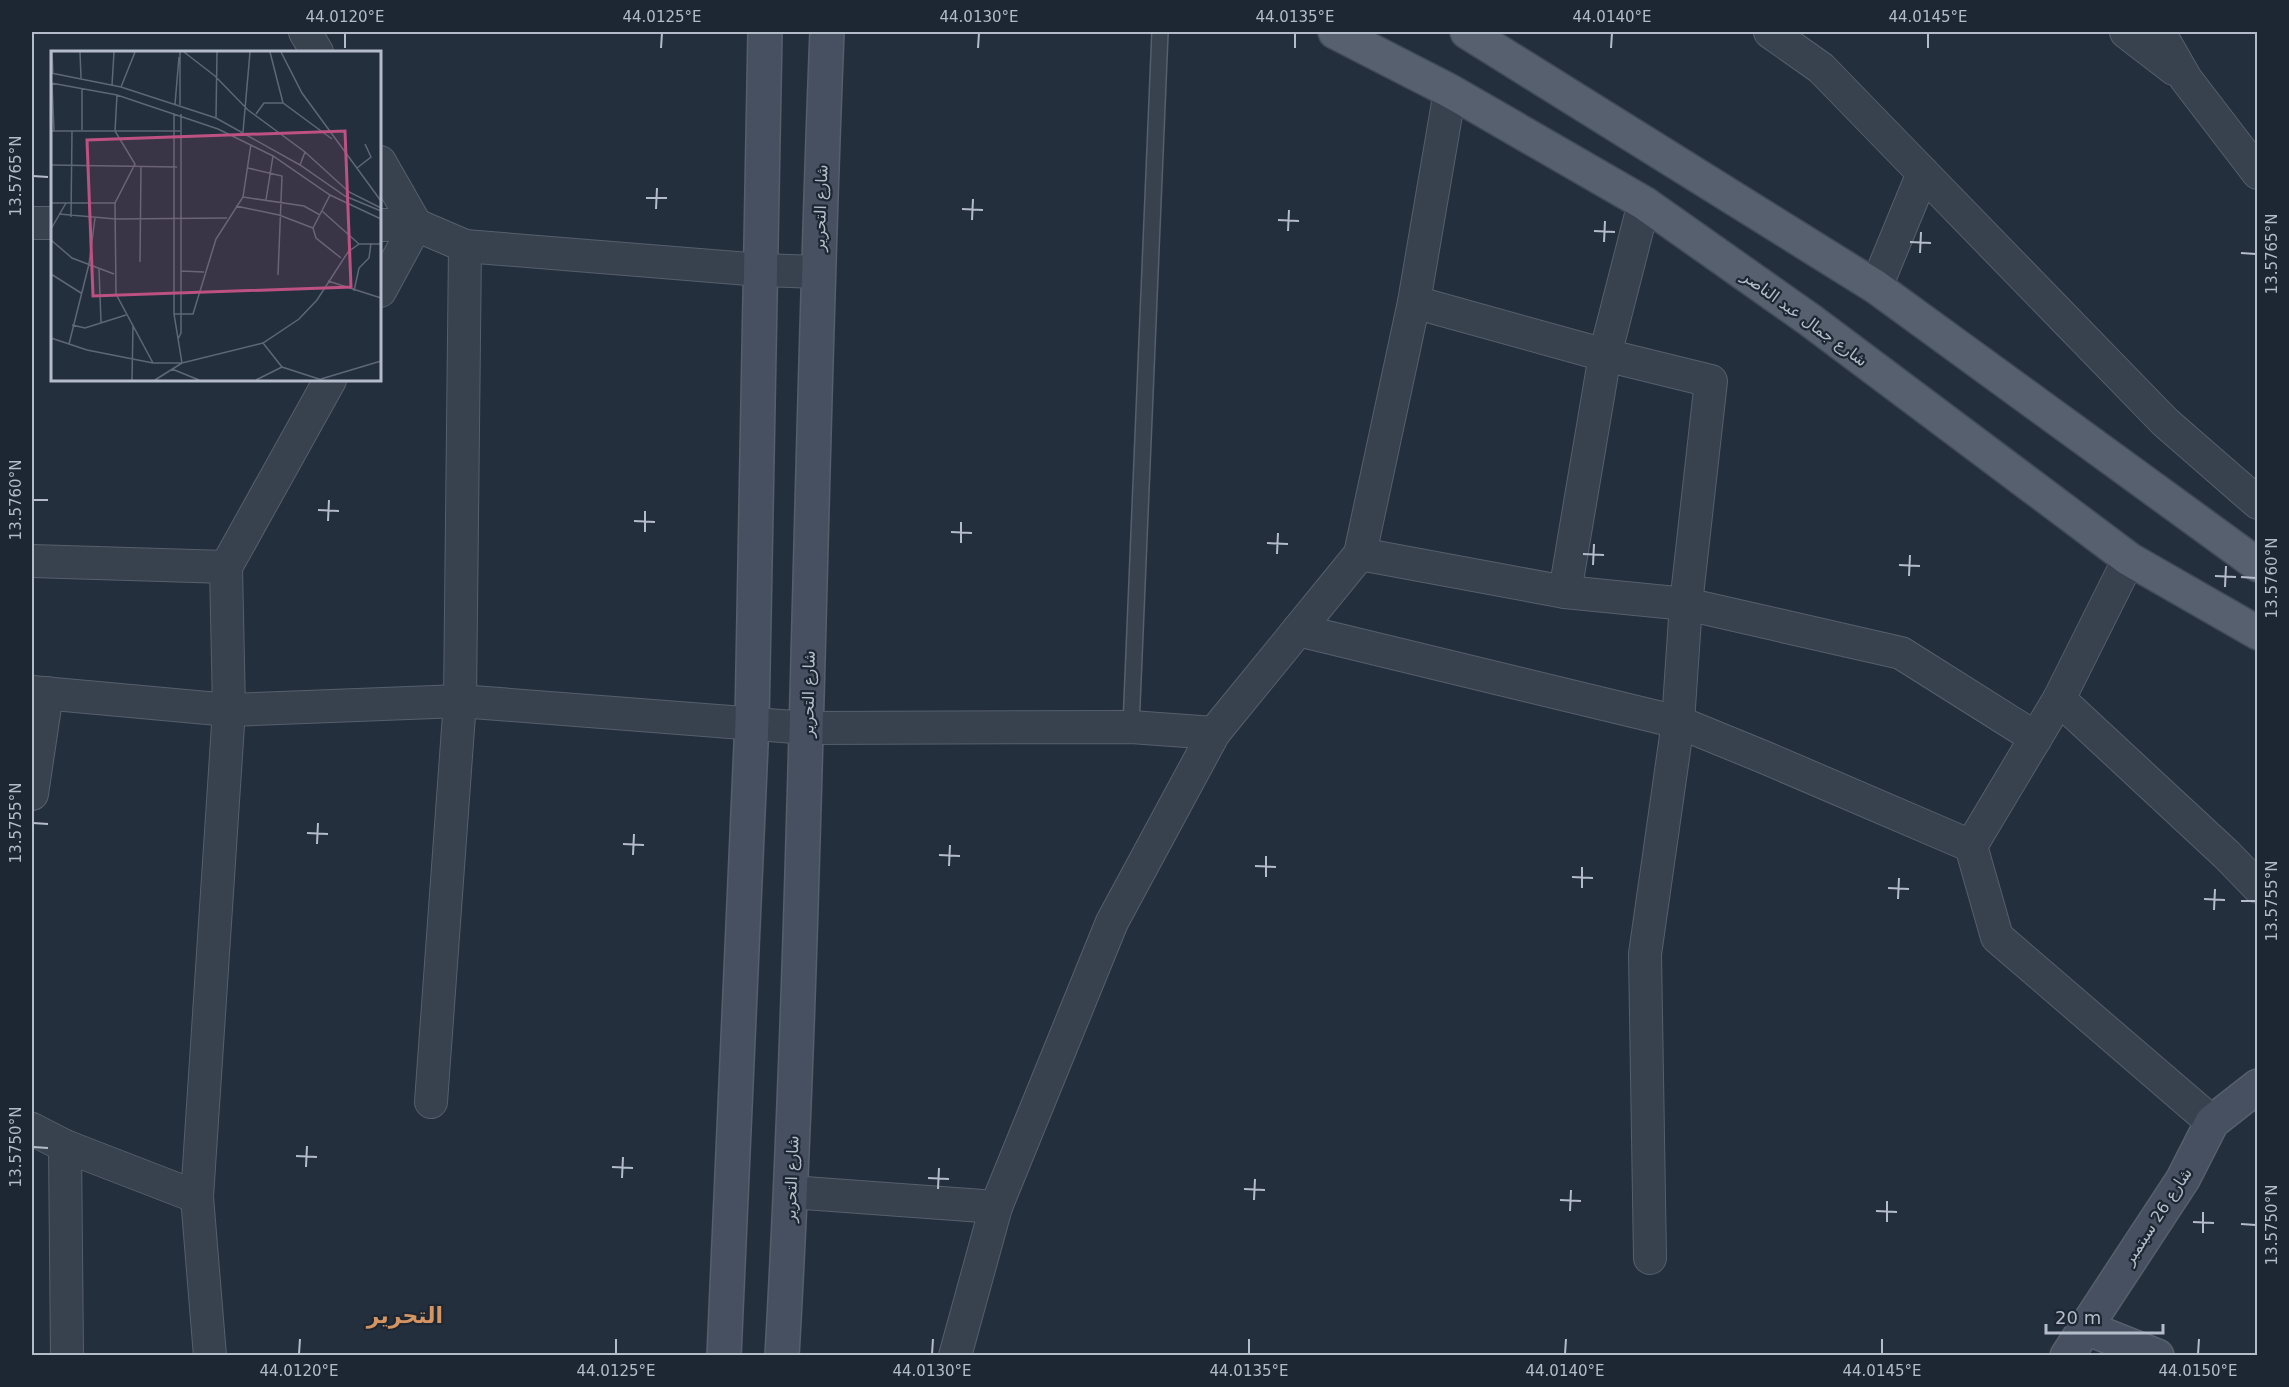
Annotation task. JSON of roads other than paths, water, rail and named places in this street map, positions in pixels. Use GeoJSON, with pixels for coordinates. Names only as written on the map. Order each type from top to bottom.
{"type":"FeatureCollection","features":[{"type":"Feature","properties":{"kind":"main road"},"geometry":{"type":"LineString","coordinates":[[724,1356],[752,722],[765,32]]}},
{"type":"Feature","properties":{"kind":"main road","name":"شارع التحرير"},"geometry":{"type":"LineString","coordinates":[[782,1356],[791,1192],[807,728],[818,272],[827,32]]}},
{"type":"Feature","properties":{"kind":"main road","name":"شارع جمال عبد الناصر"},"geometry":{"type":"LineString","coordinates":[[1335,32],[1450,91],[1644,203],[1810,320],[2129,559],[2258,633]]}},
{"type":"Feature","properties":{"kind":"main road"},"geometry":{"type":"LineString","coordinates":[[1467,32],[1875,287],[2258,565]]}},
{"type":"Feature","properties":{"kind":"main road","name":"شارع 26 سبتمبر"},"geometry":{"type":"LineString","coordinates":[[2067,1356],[2183,1179],[2212,1122],[2258,1086]]}},
{"type":"Feature","properties":{"kind":"main road"},"geometry":{"type":"LineString","coordinates":[[2084,1327],[2157,1356]]}},
{"type":"Feature","properties":{"kind":"street"},"geometry":{"type":"LineString","coordinates":[[305,32],[316,51]]}},
{"type":"Feature","properties":{"kind":"street"},"geometry":{"type":"LineString","coordinates":[[1770,32],[1821,68],[2164,422],[2258,503]]}},
{"type":"Feature","properties":{"kind":"street"},"geometry":{"type":"LineString","coordinates":[[2126,32],[2186,79]]}},
{"type":"Feature","properties":{"kind":"street"},"geometry":{"type":"LineString","coordinates":[[2159,32],[2186,79],[2258,173]]}},
{"type":"Feature","properties":{"kind":"street"},"geometry":{"type":"LineString","coordinates":[[955,1356],[996,1207],[1112,922],[1214,733],[1360,554],[1414,302],[1450,91]]}},
{"type":"Feature","properties":{"kind":"street"},"geometry":{"type":"LineString","coordinates":[[381,164],[416,225]]}},
{"type":"Feature","properties":{"kind":"street"},"geometry":{"type":"LineString","coordinates":[[1875,287],[1923,173]]}},
{"type":"Feature","properties":{"kind":"street"},"geometry":{"type":"LineString","coordinates":[[1565,592],[1605,356],[1644,203]]}},
{"type":"Feature","properties":{"kind":"street"},"geometry":{"type":"LineString","coordinates":[[32,223],[51,223]]}},
{"type":"Feature","properties":{"kind":"street"},"geometry":{"type":"LineString","coordinates":[[381,225],[416,225],[465,246],[761,270],[818,272]]}},
{"type":"Feature","properties":{"kind":"street"},"geometry":{"type":"LineString","coordinates":[[381,289],[416,225]]}},
{"type":"Feature","properties":{"kind":"street"},"geometry":{"type":"LineString","coordinates":[[431,1102],[460,701],[465,246]]}},
{"type":"Feature","properties":{"kind":"street"},"geometry":{"type":"LineString","coordinates":[[1414,302],[1605,356],[1711,381],[1686,604],[1678,722],[1645,954],[1650,1258]]}},
{"type":"Feature","properties":{"kind":"street"},"geometry":{"type":"LineString","coordinates":[[210,1356],[197,1197],[229,710],[226,567],[329,381]]}},
{"type":"Feature","properties":{"kind":"street"},"geometry":{"type":"LineString","coordinates":[[1360,554],[1565,592],[1686,604],[1901,652],[2036,738]]}},
{"type":"Feature","properties":{"kind":"street"},"geometry":{"type":"LineString","coordinates":[[2129,559],[2059,699],[1971,846],[1996,937],[2212,1122]]}},
{"type":"Feature","properties":{"kind":"street"},"geometry":{"type":"LineString","coordinates":[[32,561],[226,567]]}},
{"type":"Feature","properties":{"kind":"street"},"geometry":{"type":"LineString","coordinates":[[1298,630],[1678,722],[1971,846]]}},
{"type":"Feature","properties":{"kind":"street"},"geometry":{"type":"LineString","coordinates":[[32,794],[39,693],[229,710],[460,701],[807,728],[1131,727],[1214,733]]}},
{"type":"Feature","properties":{"kind":"street"},"geometry":{"type":"LineString","coordinates":[[2059,699],[2227,855],[2258,887]]}},
{"type":"Feature","properties":{"kind":"street"},"geometry":{"type":"LineString","coordinates":[[32,1129],[65,1146],[197,1197]]}},
{"type":"Feature","properties":{"kind":"street"},"geometry":{"type":"LineString","coordinates":[[65,1146],[67,1356]]}},
{"type":"Feature","properties":{"kind":"street"},"geometry":{"type":"LineString","coordinates":[[791,1192],[996,1207]]}},
{"type":"Feature","properties":{"kind":"lane"},"geometry":{"type":"LineString","coordinates":[[1131,727],[1160,32]]}},
{"type":"Feature","properties":{"kind":"district","name":"التحرير"},"geometry":{"type":"Point","coordinates":[405,1315]}}]}
